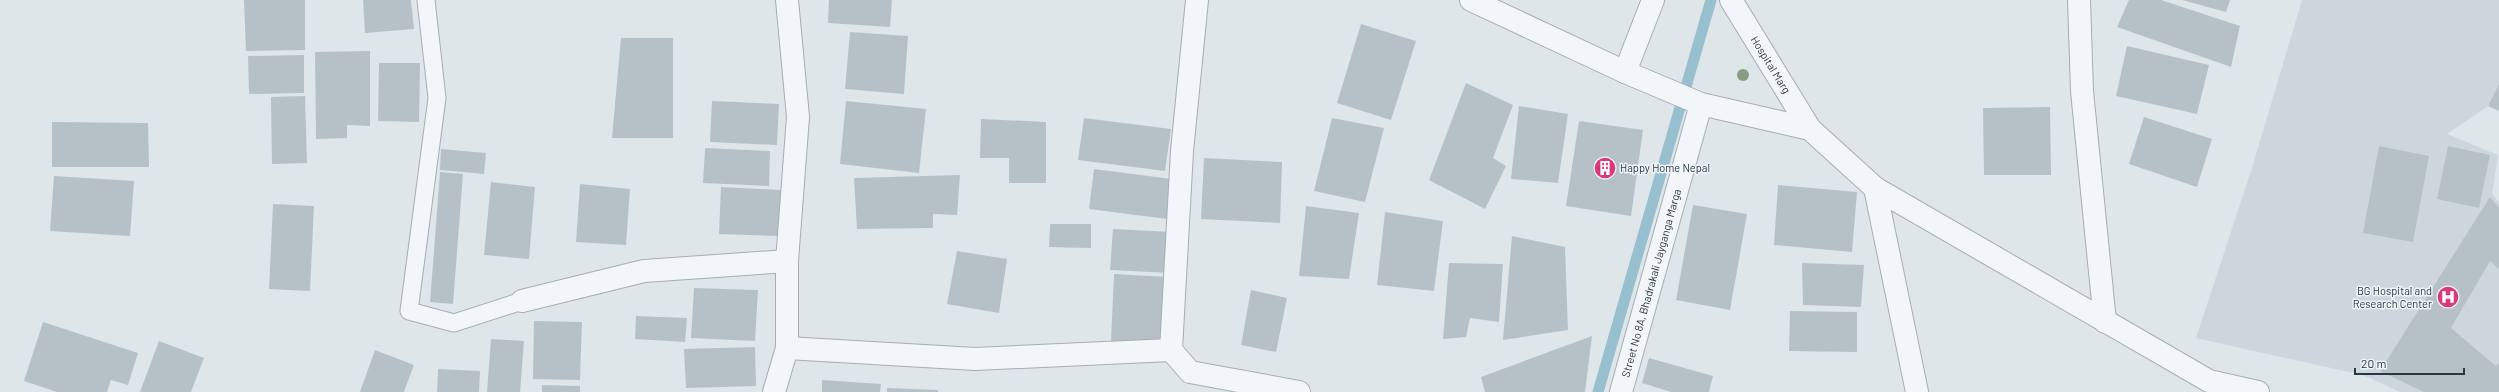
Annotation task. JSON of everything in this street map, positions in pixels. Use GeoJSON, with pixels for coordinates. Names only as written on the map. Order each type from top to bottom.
{"type":"FeatureCollection","features":[{"type":"Feature","properties":{"kind":"street"},"geometry":{"type":"LineString","coordinates":[[774,392],[787,348],[787,261],[798,117],[787,0]]}},
{"type":"Feature","properties":{"kind":"street"},"geometry":{"type":"LineString","coordinates":[[1197,0],[1182,151],[1170,350],[1190,372],[1299,392]]}},
{"type":"Feature","properties":{"kind":"street"},"geometry":{"type":"LineString","coordinates":[[1471,0],[1625,72],[1700,104],[1810,129],[1875,188],[2209,381],[2258,392]]}},
{"type":"Feature","properties":{"kind":"street"},"geometry":{"type":"LineString","coordinates":[[1625,72],[1653,0]]}},
{"type":"Feature","properties":{"kind":"street","name":"Hospital Marg"},"geometry":{"type":"LineString","coordinates":[[1731,0],[1810,129]]}},
{"type":"Feature","properties":{"kind":"street"},"geometry":{"type":"LineString","coordinates":[[2079,0],[2082,91],[2105,322]]}},
{"type":"Feature","properties":{"kind":"street","name":"Street No 8A, Bhadrakali Jayganga Marga"},"geometry":{"type":"LineString","coordinates":[[1620,392],[1700,104]]}},
{"type":"Feature","properties":{"kind":"street"},"geometry":{"type":"LineString","coordinates":[[1875,188],[1917,392]]}},
{"type":"Feature","properties":{"kind":"street"},"geometry":{"type":"LineString","coordinates":[[522,301],[644,271],[787,261]]}},
{"type":"Feature","properties":{"kind":"street"},"geometry":{"type":"LineString","coordinates":[[787,348],[975,359],[1170,350]]}},
{"type":"Feature","properties":{"kind":"lane"},"geometry":{"type":"LineString","coordinates":[[426,0],[437,98],[409,311],[454,323],[522,301]]}},
{"type":"Feature","properties":{"kind":"shaded area"},"geometry":{"type":"Polygon","coordinates":[[[2302,0],[2499,0],[2499,84],[2488,106],[2447,134],[2498,155],[2492,194],[2499,202],[2499,392],[2400,392],[2363,375],[2196,338],[2252,168],[2302,0]]]}},
{"type":"Feature","properties":{"kind":"building"},"geometry":{"type":"Polygon","coordinates":[[[244,0],[305,0],[305,50],[246,51],[244,0]]]}},
{"type":"Feature","properties":{"kind":"building"},"geometry":{"type":"Polygon","coordinates":[[[363,0],[411,0],[414,29],[365,33],[363,0]]]}},
{"type":"Feature","properties":{"kind":"building"},"geometry":{"type":"Polygon","coordinates":[[[829,0],[892,0],[890,27],[828,23],[829,0]]]}},
{"type":"Feature","properties":{"kind":"building"},"geometry":{"type":"Polygon","coordinates":[[[2129,0],[2161,0],[2240,26],[2231,67],[2117,27],[2129,0]]]}},
{"type":"Feature","properties":{"kind":"building"},"geometry":{"type":"Polygon","coordinates":[[[2182,0],[2230,0],[2226,12],[2182,0]]]}},
{"type":"Feature","properties":{"kind":"building"},"geometry":{"type":"Polygon","coordinates":[[[1361,24],[1416,41],[1391,120],[1337,103],[1361,24]]]}},
{"type":"Feature","properties":{"kind":"building"},"geometry":{"type":"Polygon","coordinates":[[[850,32],[908,36],[904,94],[845,89],[850,32]]]}},
{"type":"Feature","properties":{"kind":"building"},"geometry":{"type":"Polygon","coordinates":[[[621,38],[673,38],[673,138],[612,138],[621,38]]]}},
{"type":"Feature","properties":{"kind":"building"},"geometry":{"type":"Polygon","coordinates":[[[2127,46],[2209,65],[2197,114],[2116,96],[2127,46]]]}},
{"type":"Feature","properties":{"kind":"building"},"geometry":{"type":"Polygon","coordinates":[[[370,51],[370,126],[347,125],[347,138],[316,139],[315,52],[370,51]]]}},
{"type":"Feature","properties":{"kind":"building"},"geometry":{"type":"Polygon","coordinates":[[[304,55],[304,93],[249,94],[248,56],[304,55]]]}},
{"type":"Feature","properties":{"kind":"building"},"geometry":{"type":"Polygon","coordinates":[[[379,63],[420,63],[419,122],[378,121],[379,63]]]}},
{"type":"Feature","properties":{"kind":"building"},"geometry":{"type":"Polygon","coordinates":[[[1466,83],[1513,105],[1493,158],[1506,166],[1485,209],[1429,180],[1466,83]]]}},
{"type":"Feature","properties":{"kind":"building"},"geometry":{"type":"Polygon","coordinates":[[[2499,84],[2499,111],[2488,106],[2499,84]]]}},
{"type":"Feature","properties":{"kind":"building"},"geometry":{"type":"Polygon","coordinates":[[[305,96],[307,163],[272,164],[271,97],[305,96]]]}},
{"type":"Feature","properties":{"kind":"building"},"geometry":{"type":"Polygon","coordinates":[[[712,101],[779,104],[777,145],[710,142],[712,101]]]}},
{"type":"Feature","properties":{"kind":"building"},"geometry":{"type":"Polygon","coordinates":[[[846,101],[926,109],[919,173],[840,164],[846,101]]]}},
{"type":"Feature","properties":{"kind":"building"},"geometry":{"type":"Polygon","coordinates":[[[1519,106],[1568,114],[1558,183],[1511,179],[1519,106]]]}},
{"type":"Feature","properties":{"kind":"building"},"geometry":{"type":"Polygon","coordinates":[[[2050,107],[2051,175],[1984,175],[1983,108],[2050,107]]]}},
{"type":"Feature","properties":{"kind":"building"},"geometry":{"type":"Polygon","coordinates":[[[2144,117],[2212,139],[2197,187],[2129,164],[2144,117]]]}},
{"type":"Feature","properties":{"kind":"building"},"geometry":{"type":"Polygon","coordinates":[[[1084,118],[1171,129],[1165,171],[1078,160],[1084,118]]]}},
{"type":"Feature","properties":{"kind":"building"},"geometry":{"type":"Polygon","coordinates":[[[1332,118],[1384,128],[1365,202],[1314,191],[1332,118]]]}},
{"type":"Feature","properties":{"kind":"building"},"geometry":{"type":"Polygon","coordinates":[[[981,119],[1046,122],[1046,183],[1009,183],[1009,158],[980,158],[981,119]]]}},
{"type":"Feature","properties":{"kind":"building","name":"Happy Home Nepal"},"geometry":{"type":"Polygon","coordinates":[[[1579,121],[1643,130],[1631,216],[1566,206],[1579,121]]]}},
{"type":"Feature","properties":{"kind":"building"},"geometry":{"type":"Polygon","coordinates":[[[52,122],[148,123],[149,167],[52,167],[52,122]]]}},
{"type":"Feature","properties":{"kind":"building"},"geometry":{"type":"Polygon","coordinates":[[[2379,146],[2429,156],[2413,242],[2363,233],[2379,146]]]}},
{"type":"Feature","properties":{"kind":"building"},"geometry":{"type":"Polygon","coordinates":[[[2448,146],[2490,155],[2479,208],[2437,199],[2448,146]]]}},
{"type":"Feature","properties":{"kind":"building"},"geometry":{"type":"Polygon","coordinates":[[[705,148],[770,151],[769,186],[703,183],[705,148]]]}},
{"type":"Feature","properties":{"kind":"building"},"geometry":{"type":"Polygon","coordinates":[[[441,149],[486,153],[484,174],[440,170],[441,149]]]}},
{"type":"Feature","properties":{"kind":"building"},"geometry":{"type":"Polygon","coordinates":[[[1204,158],[1282,162],[1280,223],[1201,219],[1204,158]]]}},
{"type":"Feature","properties":{"kind":"building"},"geometry":{"type":"Polygon","coordinates":[[[1094,169],[1172,179],[1167,219],[1089,209],[1094,169]]]}},
{"type":"Feature","properties":{"kind":"building"},"geometry":{"type":"Polygon","coordinates":[[[440,172],[463,174],[453,304],[430,302],[440,172]]]}},
{"type":"Feature","properties":{"kind":"building"},"geometry":{"type":"Polygon","coordinates":[[[960,175],[957,215],[933,214],[933,228],[857,229],[854,178],[960,175]]]}},
{"type":"Feature","properties":{"kind":"building"},"geometry":{"type":"Polygon","coordinates":[[[54,176],[134,181],[130,236],[50,231],[54,176]]]}},
{"type":"Feature","properties":{"kind":"building"},"geometry":{"type":"Polygon","coordinates":[[[491,182],[535,187],[529,259],[484,255],[491,182]]]}},
{"type":"Feature","properties":{"kind":"building"},"geometry":{"type":"Polygon","coordinates":[[[580,184],[630,189],[626,245],[576,242],[580,184]]]}},
{"type":"Feature","properties":{"kind":"building"},"geometry":{"type":"Polygon","coordinates":[[[1778,185],[1857,192],[1852,252],[1774,245],[1778,185]]]}},
{"type":"Feature","properties":{"kind":"building"},"geometry":{"type":"Polygon","coordinates":[[[721,187],[781,190],[778,236],[719,234],[721,187]]]}},
{"type":"Feature","properties":{"kind":"building"},"geometry":{"type":"Polygon","coordinates":[[[2490,197],[2499,208],[2499,269],[2490,261],[2451,328],[2496,366],[2499,363],[2499,392],[2424,392],[2380,371],[2490,197]]]}},
{"type":"Feature","properties":{"kind":"building"},"geometry":{"type":"Polygon","coordinates":[[[273,204],[314,206],[310,291],[269,289],[273,204]]]}},
{"type":"Feature","properties":{"kind":"building"},"geometry":{"type":"Polygon","coordinates":[[[1693,205],[1747,214],[1730,310],[1676,300],[1693,205]]]}},
{"type":"Feature","properties":{"kind":"building"},"geometry":{"type":"Polygon","coordinates":[[[1306,206],[1359,213],[1349,279],[1299,276],[1306,206]]]}},
{"type":"Feature","properties":{"kind":"building"},"geometry":{"type":"Polygon","coordinates":[[[1385,212],[1443,221],[1434,291],[1377,285],[1385,212]]]}},
{"type":"Feature","properties":{"kind":"building"},"geometry":{"type":"Polygon","coordinates":[[[1050,224],[1091,224],[1091,248],[1049,247],[1050,224]]]}},
{"type":"Feature","properties":{"kind":"building"},"geometry":{"type":"Polygon","coordinates":[[[1113,229],[1172,232],[1170,273],[1110,270],[1113,229]]]}},
{"type":"Feature","properties":{"kind":"building"},"geometry":{"type":"Polygon","coordinates":[[[1512,236],[1565,247],[1568,330],[1503,340],[1512,236]]]}},
{"type":"Feature","properties":{"kind":"building"},"geometry":{"type":"Polygon","coordinates":[[[957,251],[1007,259],[999,313],[947,304],[957,251]]]}},
{"type":"Feature","properties":{"kind":"building"},"geometry":{"type":"Polygon","coordinates":[[[1449,263],[1503,264],[1499,322],[1470,318],[1466,337],[1443,339],[1449,263]]]}},
{"type":"Feature","properties":{"kind":"building"},"geometry":{"type":"Polygon","coordinates":[[[1802,263],[1864,265],[1861,307],[1803,305],[1802,263]]]}},
{"type":"Feature","properties":{"kind":"building"},"geometry":{"type":"Polygon","coordinates":[[[1114,274],[1168,277],[1165,345],[1111,342],[1114,274]]]}},
{"type":"Feature","properties":{"kind":"building"},"geometry":{"type":"Polygon","coordinates":[[[694,288],[758,290],[755,341],[691,338],[694,288]]]}},
{"type":"Feature","properties":{"kind":"building"},"geometry":{"type":"Polygon","coordinates":[[[1251,290],[1287,298],[1276,352],[1241,345],[1251,290]]]}},
{"type":"Feature","properties":{"kind":"building"},"geometry":{"type":"Polygon","coordinates":[[[1790,311],[1857,312],[1857,352],[1789,351],[1790,311]]]}},
{"type":"Feature","properties":{"kind":"building"},"geometry":{"type":"Polygon","coordinates":[[[636,316],[687,318],[685,342],[635,339],[636,316]]]}},
{"type":"Feature","properties":{"kind":"building"},"geometry":{"type":"Polygon","coordinates":[[[534,321],[582,322],[580,380],[533,379],[534,321]]]}},
{"type":"Feature","properties":{"kind":"building"},"geometry":{"type":"Polygon","coordinates":[[[43,322],[138,353],[128,385],[111,380],[107,392],[57,392],[24,381],[43,322]]]}},
{"type":"Feature","properties":{"kind":"building"},"geometry":{"type":"Polygon","coordinates":[[[1592,336],[1585,392],[1485,392],[1481,377],[1592,336]]]}},
{"type":"Feature","properties":{"kind":"building"},"geometry":{"type":"Polygon","coordinates":[[[491,339],[524,341],[520,392],[487,392],[491,339]]]}},
{"type":"Feature","properties":{"kind":"building"},"geometry":{"type":"Polygon","coordinates":[[[159,341],[204,358],[191,392],[140,392],[159,341]]]}},
{"type":"Feature","properties":{"kind":"building"},"geometry":{"type":"Polygon","coordinates":[[[755,347],[756,386],[686,388],[684,349],[755,347]]]}},
{"type":"Feature","properties":{"kind":"building"},"geometry":{"type":"Polygon","coordinates":[[[375,350],[414,365],[404,392],[360,392],[375,350]]]}},
{"type":"Feature","properties":{"kind":"building"},"geometry":{"type":"Polygon","coordinates":[[[1649,358],[1713,376],[1709,392],[1671,392],[1642,383],[1649,358]]]}},
{"type":"Feature","properties":{"kind":"building"},"geometry":{"type":"Polygon","coordinates":[[[438,369],[480,371],[479,392],[437,392],[438,369]]]}},
{"type":"Feature","properties":{"kind":"building"},"geometry":{"type":"Polygon","coordinates":[[[822,380],[881,384],[880,392],[822,392],[822,380]]]}},
{"type":"Feature","properties":{"kind":"building"},"geometry":{"type":"Polygon","coordinates":[[[542,385],[580,386],[580,392],[542,392],[542,385]]]}},
{"type":"Feature","properties":{"kind":"building"},"geometry":{"type":"Polygon","coordinates":[[[887,388],[938,390],[938,392],[887,392],[887,388]]]}},
{"type":"Feature","properties":{"kind":"waterway"},"geometry":{"type":"LineString","coordinates":[[1598,392],[1711,0]]}},
{"type":"Feature","properties":{"kind":"place","name":"Happy Home Nepal"},"geometry":{"type":"Point","coordinates":[1605,168]}},
{"type":"Feature","properties":{"kind":"place","name":"BG Hospital and Research Center"},"geometry":{"type":"Point","coordinates":[2448,297]}}]}
